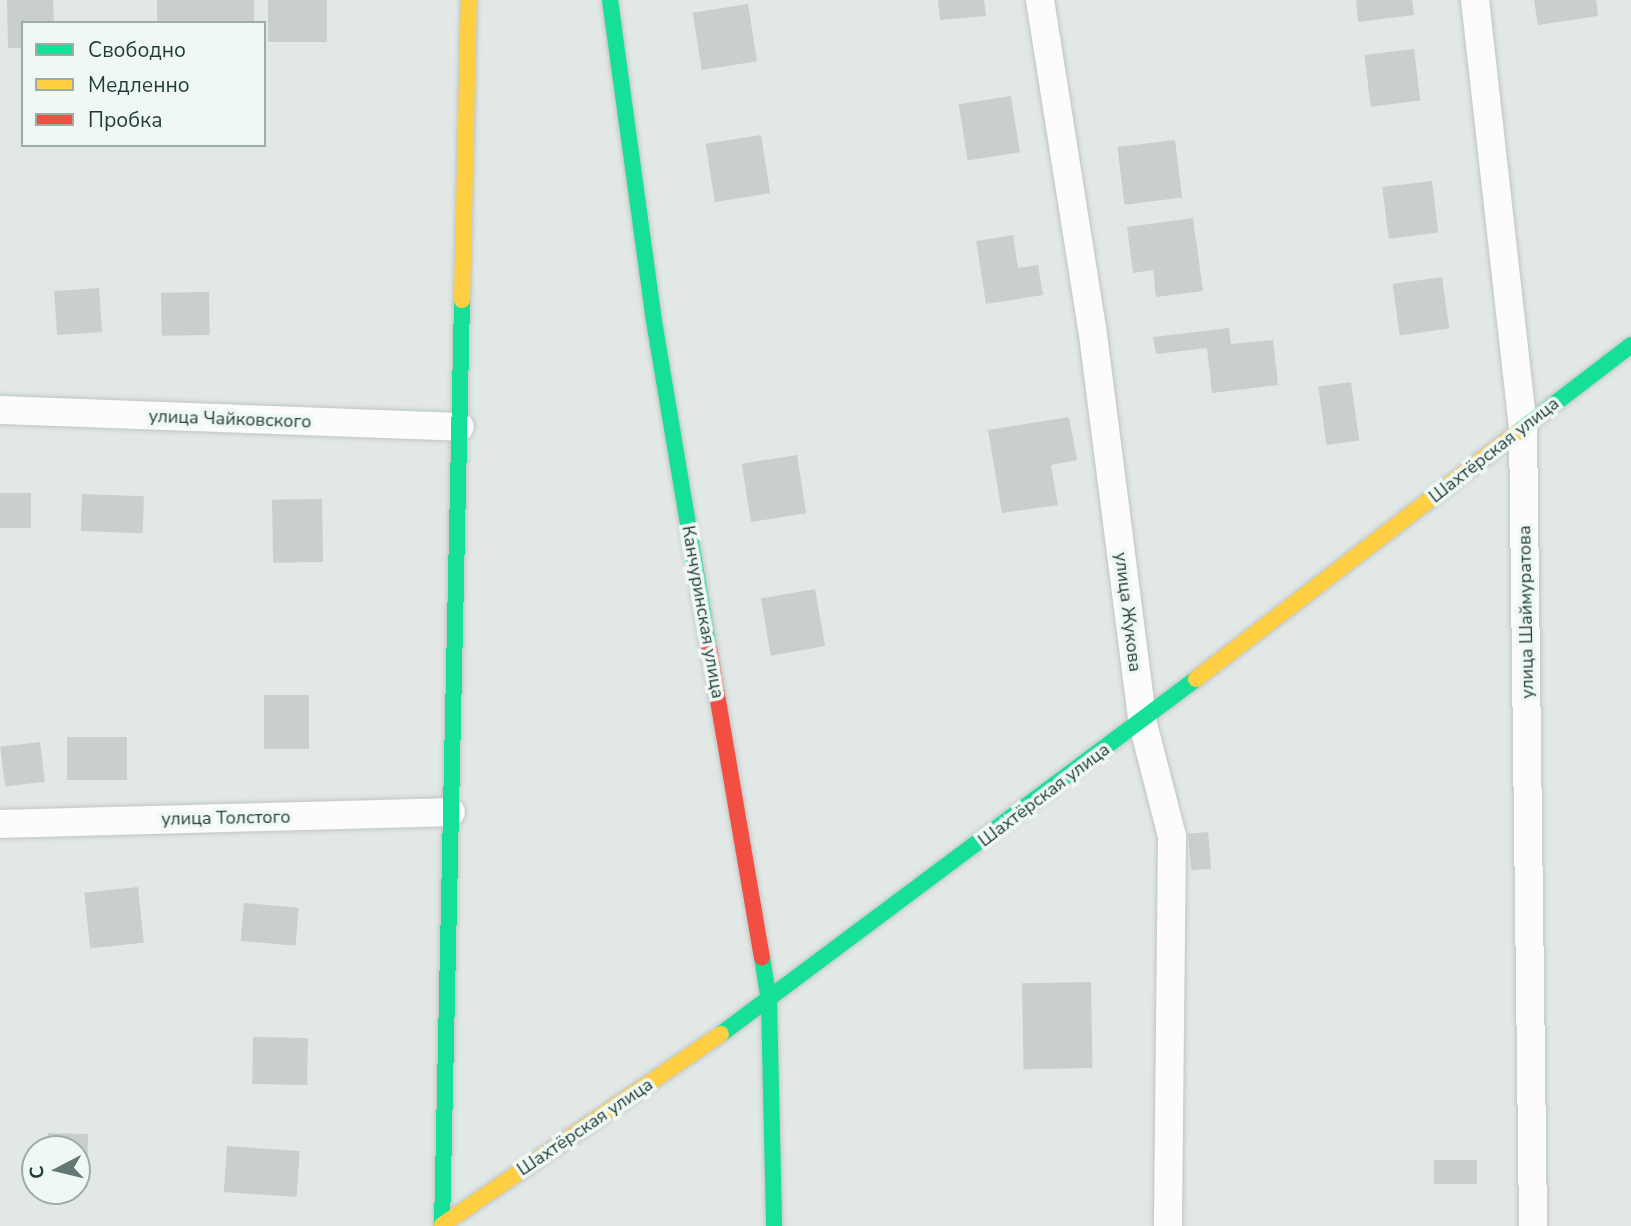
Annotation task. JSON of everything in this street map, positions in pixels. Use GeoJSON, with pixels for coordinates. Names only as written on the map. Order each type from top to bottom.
{"type":"FeatureCollection","features":[{"type":"Feature","properties":{"kind":"street"},"geometry":{"type":"LineString","coordinates":[[442,1225],[469,0]]}},
{"type":"Feature","properties":{"kind":"street","name":"Канчуринская улица"},"geometry":{"type":"LineString","coordinates":[[610,0],[653,315],[769,1001],[774,1226]]}},
{"type":"Feature","properties":{"kind":"street","name":"улица Жукова"},"geometry":{"type":"LineString","coordinates":[[1040,0],[1092,327],[1142,720],[1172,836],[1168,1226]]}},
{"type":"Feature","properties":{"kind":"street","name":"улица Шаймуратова"},"geometry":{"type":"LineString","coordinates":[[1475,0],[1524,427],[1534,1226]]}},
{"type":"Feature","properties":{"kind":"street","name":"Шахтёрская улица"},"geometry":{"type":"LineString","coordinates":[[442,1225],[769,1001],[1142,720],[1631,345]]}},
{"type":"Feature","properties":{"kind":"street","name":"улица Чайковского"},"geometry":{"type":"LineString","coordinates":[[0,410],[460,428]]}},
{"type":"Feature","properties":{"kind":"street","name":"улица Толстого"},"geometry":{"type":"LineString","coordinates":[[0,824],[451,812]]}},
{"type":"Feature","properties":{"kind":"building"},"geometry":{"type":"Polygon","coordinates":[[[7,0],[53,0],[54,21],[21,21],[21,48],[8,48],[7,0]]]}},
{"type":"Feature","properties":{"kind":"building"},"geometry":{"type":"Polygon","coordinates":[[[157,0],[254,0],[254,21],[157,21],[157,0]]]}},
{"type":"Feature","properties":{"kind":"building"},"geometry":{"type":"Polygon","coordinates":[[[268,0],[327,0],[327,42],[268,42],[268,0]]]}},
{"type":"Feature","properties":{"kind":"building"},"geometry":{"type":"Polygon","coordinates":[[[938,0],[984,0],[986,16],[940,20],[938,0]]]}},
{"type":"Feature","properties":{"kind":"building"},"geometry":{"type":"Polygon","coordinates":[[[1356,0],[1412,0],[1414,15],[1358,22],[1356,0]]]}},
{"type":"Feature","properties":{"kind":"building"},"geometry":{"type":"Polygon","coordinates":[[[1534,0],[1596,0],[1598,16],[1538,25],[1534,0]]]}},
{"type":"Feature","properties":{"kind":"building"},"geometry":{"type":"Polygon","coordinates":[[[748,4],[757,61],[702,70],[693,13],[748,4]]]}},
{"type":"Feature","properties":{"kind":"building"},"geometry":{"type":"Polygon","coordinates":[[[1414,49],[1420,101],[1371,107],[1364,55],[1414,49]]]}},
{"type":"Feature","properties":{"kind":"building"},"geometry":{"type":"Polygon","coordinates":[[[1011,96],[1020,152],[968,161],[959,104],[1011,96]]]}},
{"type":"Feature","properties":{"kind":"building"},"geometry":{"type":"Polygon","coordinates":[[[761,135],[770,193],[715,202],[706,144],[761,135]]]}},
{"type":"Feature","properties":{"kind":"building"},"geometry":{"type":"Polygon","coordinates":[[[1175,140],[1182,198],[1125,205],[1117,147],[1175,140]]]}},
{"type":"Feature","properties":{"kind":"building"},"geometry":{"type":"Polygon","coordinates":[[[1432,181],[1438,233],[1389,239],[1382,187],[1432,181]]]}},
{"type":"Feature","properties":{"kind":"building"},"geometry":{"type":"Polygon","coordinates":[[[1193,218],[1203,291],[1156,297],[1153,270],[1133,273],[1127,227],[1193,218]]]}},
{"type":"Feature","properties":{"kind":"building"},"geometry":{"type":"Polygon","coordinates":[[[1013,235],[1018,268],[1038,265],[1043,295],[986,304],[976,241],[1013,235]]]}},
{"type":"Feature","properties":{"kind":"building"},"geometry":{"type":"Polygon","coordinates":[[[1442,277],[1449,328],[1400,335],[1392,284],[1442,277]]]}},
{"type":"Feature","properties":{"kind":"building"},"geometry":{"type":"Polygon","coordinates":[[[99,288],[102,332],[57,335],[54,291],[99,288]]]}},
{"type":"Feature","properties":{"kind":"building"},"geometry":{"type":"Polygon","coordinates":[[[209,292],[210,335],[162,336],[161,293],[209,292]]]}},
{"type":"Feature","properties":{"kind":"building"},"geometry":{"type":"Polygon","coordinates":[[[1229,328],[1231,344],[1273,340],[1278,385],[1212,393],[1207,348],[1156,354],[1153,337],[1229,328]]]}},
{"type":"Feature","properties":{"kind":"building"},"geometry":{"type":"Polygon","coordinates":[[[1351,382],[1359,440],[1327,445],[1318,387],[1351,382]]]}},
{"type":"Feature","properties":{"kind":"building"},"geometry":{"type":"Polygon","coordinates":[[[1069,417],[1077,460],[1051,465],[1058,505],[1002,513],[988,430],[1069,417]]]}},
{"type":"Feature","properties":{"kind":"building"},"geometry":{"type":"Polygon","coordinates":[[[797,455],[806,513],[751,522],[742,464],[797,455]]]}},
{"type":"Feature","properties":{"kind":"building"},"geometry":{"type":"Polygon","coordinates":[[[0,493],[31,493],[31,528],[0,528],[0,493]]]}},
{"type":"Feature","properties":{"kind":"building"},"geometry":{"type":"Polygon","coordinates":[[[82,494],[144,496],[143,533],[81,531],[82,494]]]}},
{"type":"Feature","properties":{"kind":"building"},"geometry":{"type":"Polygon","coordinates":[[[322,499],[323,562],[273,563],[272,500],[322,499]]]}},
{"type":"Feature","properties":{"kind":"building"},"geometry":{"type":"Polygon","coordinates":[[[815,589],[825,646],[771,656],[761,599],[815,589]]]}},
{"type":"Feature","properties":{"kind":"building"},"geometry":{"type":"Polygon","coordinates":[[[264,695],[309,695],[309,749],[264,749],[264,695]]]}},
{"type":"Feature","properties":{"kind":"building"},"geometry":{"type":"Polygon","coordinates":[[[67,737],[127,737],[127,780],[67,780],[67,737]]]}},
{"type":"Feature","properties":{"kind":"building"},"geometry":{"type":"Polygon","coordinates":[[[40,742],[45,782],[5,787],[0,747],[40,742]]]}},
{"type":"Feature","properties":{"kind":"building"},"geometry":{"type":"Polygon","coordinates":[[[1208,832],[1211,869],[1191,871],[1188,834],[1208,832]]]}},
{"type":"Feature","properties":{"kind":"building"},"geometry":{"type":"Polygon","coordinates":[[[138,887],[144,943],[90,948],[84,893],[138,887]]]}},
{"type":"Feature","properties":{"kind":"building"},"geometry":{"type":"Polygon","coordinates":[[[244,903],[299,908],[295,946],[241,941],[244,903]]]}},
{"type":"Feature","properties":{"kind":"building"},"geometry":{"type":"Polygon","coordinates":[[[1091,982],[1093,1068],[1024,1069],[1022,983],[1091,982]]]}},
{"type":"Feature","properties":{"kind":"building"},"geometry":{"type":"Polygon","coordinates":[[[253,1037],[308,1038],[307,1085],[252,1084],[253,1037]]]}},
{"type":"Feature","properties":{"kind":"building"},"geometry":{"type":"Polygon","coordinates":[[[48,1133],[88,1134],[88,1135],[48,1133]]]}},
{"type":"Feature","properties":{"kind":"building"},"geometry":{"type":"Polygon","coordinates":[[[227,1146],[300,1151],[297,1197],[224,1192],[227,1146]]]}},
{"type":"Feature","properties":{"kind":"building"},"geometry":{"type":"Polygon","coordinates":[[[1434,1160],[1477,1160],[1477,1184],[1434,1184],[1434,1160]]]}},
{"type":"Feature","properties":{"kind":"traffic: fast"},"geometry":{"type":"LineString","coordinates":[[610,0],[653,315],[709,648]]}},
{"type":"Feature","properties":{"kind":"traffic: fast"},"geometry":{"type":"LineString","coordinates":[[442,1226],[462,300]]}},
{"type":"Feature","properties":{"kind":"traffic: fast"},"geometry":{"type":"LineString","coordinates":[[1519,431],[1631,345]]}},
{"type":"Feature","properties":{"kind":"traffic: fast"},"geometry":{"type":"LineString","coordinates":[[721,1034],[1196,679]]}},
{"type":"Feature","properties":{"kind":"traffic: fast"},"geometry":{"type":"LineString","coordinates":[[762,957],[769,1001],[774,1226]]}},
{"type":"Feature","properties":{"kind":"traffic: slow"},"geometry":{"type":"LineString","coordinates":[[462,300],[469,0]]}},
{"type":"Feature","properties":{"kind":"traffic: slow"},"geometry":{"type":"LineString","coordinates":[[1196,679],[1519,431]]}},
{"type":"Feature","properties":{"kind":"traffic: slow"},"geometry":{"type":"LineString","coordinates":[[442,1225],[721,1034]]}},
{"type":"Feature","properties":{"kind":"traffic: jam"},"geometry":{"type":"LineString","coordinates":[[709,648],[762,957]]}}]}
